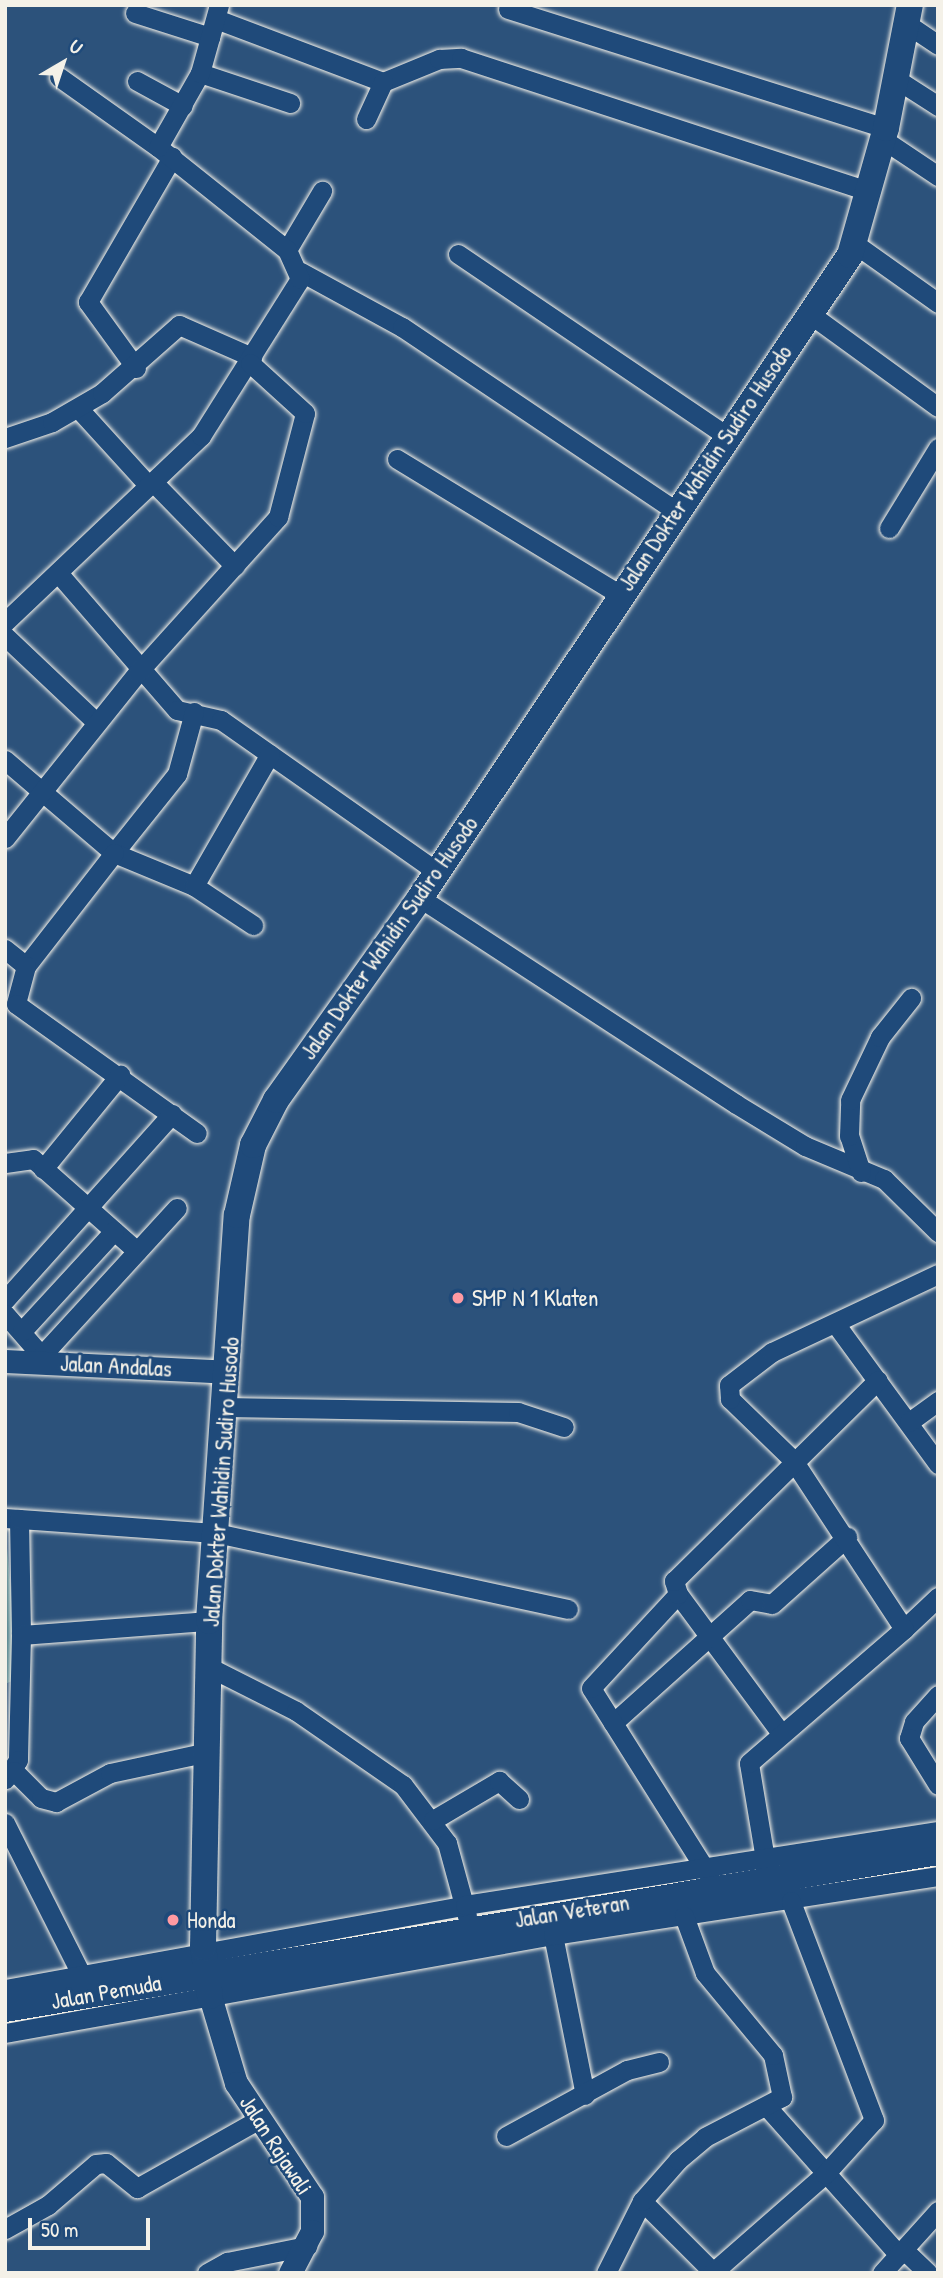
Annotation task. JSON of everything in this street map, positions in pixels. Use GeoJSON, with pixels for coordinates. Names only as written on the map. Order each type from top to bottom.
{"type":"FeatureCollection","features":[{"type":"Feature","properties":{"kind":"main road","name":"Jalan Dokter Wahidin Sudiro Husodo"},"geometry":{"type":"LineString","coordinates":[[207,1976],[203,1753],[209,1667],[209,1620],[237,1214],[260,1127],[420,898],[674,510],[727,436],[855,244],[885,134],[908,15]]}},
{"type":"Feature","properties":{"kind":"main road","name":"Jalan Veteran"},"geometry":{"type":"LineString","coordinates":[[207,1976],[467,1916],[593,1894],[621,1914],[711,1880],[767,1870],[938,1852]]}},
{"type":"Feature","properties":{"kind":"main road","name":"Jalan Pemuda"},"geometry":{"type":"LineString","coordinates":[[7,1991],[207,1976]]}},
{"type":"Feature","properties":{"kind":"street"},"geometry":{"type":"LineString","coordinates":[[508,9],[885,134],[938,176]]}},
{"type":"Feature","properties":{"kind":"street"},"geometry":{"type":"LineString","coordinates":[[135,13],[215,20],[383,82],[461,58],[869,191]]}},
{"type":"Feature","properties":{"kind":"street"},"geometry":{"type":"LineString","coordinates":[[908,15],[938,45]]}},
{"type":"Feature","properties":{"kind":"street"},"geometry":{"type":"LineString","coordinates":[[136,368],[88,302],[165,152],[183,106],[200,73],[215,20]]}},
{"type":"Feature","properties":{"kind":"street"},"geometry":{"type":"LineString","coordinates":[[200,73],[290,103]]}},
{"type":"Feature","properties":{"kind":"street"},"geometry":{"type":"LineString","coordinates":[[59,77],[165,152],[287,250],[301,272],[402,327],[674,510]]}},
{"type":"Feature","properties":{"kind":"street"},"geometry":{"type":"LineString","coordinates":[[896,79],[938,106]]}},
{"type":"Feature","properties":{"kind":"street"},"geometry":{"type":"LineString","coordinates":[[137,81],[183,106]]}},
{"type":"Feature","properties":{"kind":"street"},"geometry":{"type":"LineString","coordinates":[[366,119],[383,82]]}},
{"type":"Feature","properties":{"kind":"street"},"geometry":{"type":"LineString","coordinates":[[287,250],[323,191]]}},
{"type":"Feature","properties":{"kind":"street"},"geometry":{"type":"LineString","coordinates":[[855,244],[938,303]]}},
{"type":"Feature","properties":{"kind":"street"},"geometry":{"type":"LineString","coordinates":[[458,254],[727,436]]}},
{"type":"Feature","properties":{"kind":"street"},"geometry":{"type":"LineString","coordinates":[[5,622],[59,574],[201,436],[251,360],[301,272]]}},
{"type":"Feature","properties":{"kind":"street"},"geometry":{"type":"LineString","coordinates":[[810,314],[938,407]]}},
{"type":"Feature","properties":{"kind":"street"},"geometry":{"type":"LineString","coordinates":[[5,438],[78,408],[136,368],[179,325],[251,360],[302,406],[306,421],[278,517],[138,672],[5,838]]}},
{"type":"Feature","properties":{"kind":"street"},"geometry":{"type":"LineString","coordinates":[[78,408],[235,566]]}},
{"type":"Feature","properties":{"kind":"street"},"geometry":{"type":"LineString","coordinates":[[889,528],[938,448]]}},
{"type":"Feature","properties":{"kind":"street"},"geometry":{"type":"LineString","coordinates":[[397,459],[619,594]]}},
{"type":"Feature","properties":{"kind":"street"},"geometry":{"type":"LineString","coordinates":[[59,574],[138,672],[177,710],[210,713],[437,872]]}},
{"type":"Feature","properties":{"kind":"street"},"geometry":{"type":"LineString","coordinates":[[5,636],[96,722]]}},
{"type":"Feature","properties":{"kind":"street"},"geometry":{"type":"LineString","coordinates":[[194,712],[177,774],[26,966],[16,1004],[120,1075],[197,1133]]}},
{"type":"Feature","properties":{"kind":"street"},"geometry":{"type":"LineString","coordinates":[[194,886],[270,754]]}},
{"type":"Feature","properties":{"kind":"street"},"geometry":{"type":"LineString","coordinates":[[5,760],[114,852],[194,886],[253,925]]}},
{"type":"Feature","properties":{"kind":"street"},"geometry":{"type":"LineString","coordinates":[[420,898],[805,1146],[897,1188],[938,1232]]}},
{"type":"Feature","properties":{"kind":"street"},"geometry":{"type":"LineString","coordinates":[[5,949],[26,966]]}},
{"type":"Feature","properties":{"kind":"street"},"geometry":{"type":"LineString","coordinates":[[861,1172],[849,1136],[850,1100],[880,1037],[911,998]]}},
{"type":"Feature","properties":{"kind":"street"},"geometry":{"type":"LineString","coordinates":[[43,1169],[120,1075]]}},
{"type":"Feature","properties":{"kind":"street"},"geometry":{"type":"LineString","coordinates":[[5,1300],[172,1114]]}},
{"type":"Feature","properties":{"kind":"street"},"geometry":{"type":"LineString","coordinates":[[5,1163],[24,1156],[89,1206],[137,1251]]}},
{"type":"Feature","properties":{"kind":"street"},"geometry":{"type":"LineString","coordinates":[[5,1314],[45,1358],[177,1208]]}},
{"type":"Feature","properties":{"kind":"street"},"geometry":{"type":"LineString","coordinates":[[22,1331],[114,1231]]}},
{"type":"Feature","properties":{"kind":"street"},"geometry":{"type":"LineString","coordinates":[[904,1629],[847,1537],[793,1460],[730,1399],[729,1385],[772,1352],[836,1326],[938,1274]]}},
{"type":"Feature","properties":{"kind":"street"},"geometry":{"type":"LineString","coordinates":[[836,1326],[938,1464]]}},
{"type":"Feature","properties":{"kind":"street","name":"Jalan Andalas"},"geometry":{"type":"LineString","coordinates":[[5,1361],[45,1358],[227,1372]]}},
{"type":"Feature","properties":{"kind":"street"},"geometry":{"type":"LineString","coordinates":[[781,1733],[678,1594],[674,1581],[793,1460],[878,1380]]}},
{"type":"Feature","properties":{"kind":"street"},"geometry":{"type":"LineString","coordinates":[[909,1422],[938,1401]]}},
{"type":"Feature","properties":{"kind":"street"},"geometry":{"type":"LineString","coordinates":[[225,1407],[517,1412],[564,1427]]}},
{"type":"Feature","properties":{"kind":"street"},"geometry":{"type":"LineString","coordinates":[[203,1753],[110,1773],[56,1802],[10,1775],[12,1682],[22,1634],[12,1519],[216,1533],[568,1609]]}},
{"type":"Feature","properties":{"kind":"street"},"geometry":{"type":"LineString","coordinates":[[613,1723],[750,1600],[772,1604],[847,1537]]}},
{"type":"Feature","properties":{"kind":"street"},"geometry":{"type":"LineString","coordinates":[[593,1894],[711,1880],[594,1696],[593,1682],[678,1594]]}},
{"type":"Feature","properties":{"kind":"street"},"geometry":{"type":"LineString","coordinates":[[938,1597],[749,1763],[767,1870],[938,1831]]}},
{"type":"Feature","properties":{"kind":"street"},"geometry":{"type":"LineString","coordinates":[[22,1634],[209,1620]]}},
{"type":"Feature","properties":{"kind":"street"},"geometry":{"type":"LineString","coordinates":[[209,1667],[296,1711],[390,1773],[433,1820],[447,1843],[467,1916]]}},
{"type":"Feature","properties":{"kind":"street"},"geometry":{"type":"LineString","coordinates":[[938,1695],[914,1722],[909,1738],[938,1786]]}},
{"type":"Feature","properties":{"kind":"street"},"geometry":{"type":"LineString","coordinates":[[433,1820],[499,1781],[519,1799]]}},
{"type":"Feature","properties":{"kind":"street"},"geometry":{"type":"LineString","coordinates":[[5,1823],[82,1976]]}},
{"type":"Feature","properties":{"kind":"street"},"geometry":{"type":"LineString","coordinates":[[7,1991],[82,1976],[207,1976],[553,1936],[621,1914],[653,1921],[938,1877]]}},
{"type":"Feature","properties":{"kind":"street"},"geometry":{"type":"LineString","coordinates":[[642,2201],[713,2272],[825,2174],[874,2120],[791,1901]]}},
{"type":"Feature","properties":{"kind":"street"},"geometry":{"type":"LineString","coordinates":[[606,2273],[642,2201],[696,2143],[768,2108],[783,2091],[773,2055],[705,1973],[684,1916]]}},
{"type":"Feature","properties":{"kind":"street"},"geometry":{"type":"LineString","coordinates":[[553,1936],[584,2095]]}},
{"type":"Feature","properties":{"kind":"street"},"geometry":{"type":"LineString","coordinates":[[5,2033],[207,1976]]}},
{"type":"Feature","properties":{"kind":"street","name":"Jalan Rajawali"},"geometry":{"type":"LineString","coordinates":[[207,1976],[221,2046],[256,2121],[312,2197],[314,2225],[307,2246],[290,2273]]}},
{"type":"Feature","properties":{"kind":"street"},"geometry":{"type":"LineString","coordinates":[[506,2136],[627,2070],[659,2062]]}},
{"type":"Feature","properties":{"kind":"street"},"geometry":{"type":"LineString","coordinates":[[768,2108],[825,2174],[902,2252],[928,2273]]}},
{"type":"Feature","properties":{"kind":"street"},"geometry":{"type":"LineString","coordinates":[[5,2229],[48,2205],[96,2164],[106,2163],[137,2188],[256,2121]]}},
{"type":"Feature","properties":{"kind":"street"},"geometry":{"type":"LineString","coordinates":[[882,2273],[938,2211]]}},
{"type":"Feature","properties":{"kind":"street"},"geometry":{"type":"LineString","coordinates":[[207,2273],[226,2262],[307,2246]]}},
{"type":"Feature","properties":{"kind":"green space"},"geometry":{"type":"Polygon","coordinates":[[[5,1526],[19,1678],[5,1684],[5,1526]]]}},
{"type":"Feature","properties":{"kind":"place","name":"SMP N 1 Klaten"},"geometry":{"type":"Point","coordinates":[458,1298]}},
{"type":"Feature","properties":{"kind":"place","name":"Honda"},"geometry":{"type":"Point","coordinates":[173,1920]}}]}
